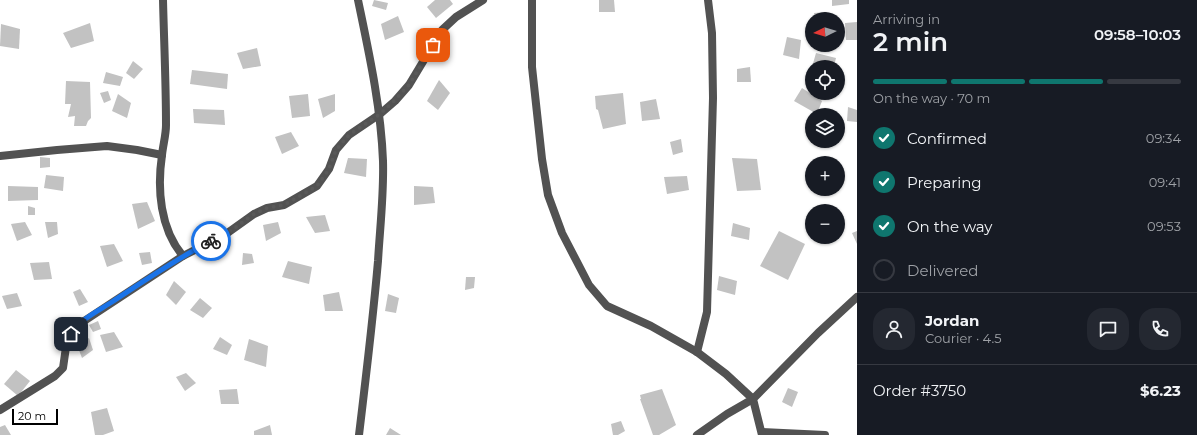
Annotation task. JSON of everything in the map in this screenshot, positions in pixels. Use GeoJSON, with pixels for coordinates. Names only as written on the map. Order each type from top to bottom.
{"type":"FeatureCollection","features":[{"type":"Feature","properties":{"kind":"street"},"geometry":{"type":"LineString","coordinates":[[163,0],[166,127],[162,155],[160,194],[166,225],[176,247],[183,256]]}},
{"type":"Feature","properties":{"kind":"street"},"geometry":{"type":"LineString","coordinates":[[358,0],[380,114],[383,161],[382,204],[372,326],[359,435]]}},
{"type":"Feature","properties":{"kind":"street"},"geometry":{"type":"LineString","coordinates":[[0,410],[55,376],[63,368],[67,340],[75,327],[183,256],[226,234],[254,214],[267,208],[284,205],[317,186],[329,169],[336,150],[349,135],[380,114],[409,85],[442,30],[456,16],[483,0]]}},
{"type":"Feature","properties":{"kind":"street"},"geometry":{"type":"LineString","coordinates":[[532,0],[532,67],[542,159],[548,195],[562,232],[589,285],[607,306],[651,326],[697,352],[726,374],[753,399],[762,433],[825,435]]}},
{"type":"Feature","properties":{"kind":"street"},"geometry":{"type":"LineString","coordinates":[[697,352],[707,312],[714,98],[712,33],[708,0]]}},
{"type":"Feature","properties":{"kind":"street"},"geometry":{"type":"LineString","coordinates":[[0,156],[107,146],[162,155]]}},
{"type":"Feature","properties":{"kind":"street"},"geometry":{"type":"LineString","coordinates":[[697,435],[727,414],[753,399],[818,333],[857,297]]}},
{"type":"Feature","properties":{"kind":"building"},"geometry":{"type":"Polygon","coordinates":[[[374,0],[388,3],[386,10],[372,6],[374,0]]]}},
{"type":"Feature","properties":{"kind":"building"},"geometry":{"type":"Polygon","coordinates":[[[435,0],[450,0],[453,4],[436,18],[427,7],[435,0]]]}},
{"type":"Feature","properties":{"kind":"building"},"geometry":{"type":"Polygon","coordinates":[[[599,0],[614,0],[615,12],[599,12],[599,0]]]}},
{"type":"Feature","properties":{"kind":"building"},"geometry":{"type":"Polygon","coordinates":[[[832,0],[849,0],[849,4],[832,6],[832,0]]]}},
{"type":"Feature","properties":{"kind":"building"},"geometry":{"type":"Polygon","coordinates":[[[398,16],[404,32],[385,40],[381,24],[398,16]]]}},
{"type":"Feature","properties":{"kind":"building"},"geometry":{"type":"Polygon","coordinates":[[[857,22],[857,40],[846,40],[845,23],[857,22]]]}},
{"type":"Feature","properties":{"kind":"building"},"geometry":{"type":"Polygon","coordinates":[[[90,23],[94,41],[71,48],[63,33],[90,23]]]}},
{"type":"Feature","properties":{"kind":"building"},"geometry":{"type":"Polygon","coordinates":[[[1,24],[20,29],[19,49],[0,46],[1,24]]]}},
{"type":"Feature","properties":{"kind":"building"},"geometry":{"type":"Polygon","coordinates":[[[787,37],[801,40],[799,59],[783,55],[787,37]]]}},
{"type":"Feature","properties":{"kind":"building"},"geometry":{"type":"Polygon","coordinates":[[[257,48],[261,66],[243,69],[237,53],[257,48]]]}},
{"type":"Feature","properties":{"kind":"building"},"geometry":{"type":"Polygon","coordinates":[[[816,53],[836,58],[836,60],[814,60],[816,53]]]}},
{"type":"Feature","properties":{"kind":"building"},"geometry":{"type":"Polygon","coordinates":[[[133,61],[143,69],[134,79],[126,73],[133,61]]]}},
{"type":"Feature","properties":{"kind":"building"},"geometry":{"type":"Polygon","coordinates":[[[750,67],[751,82],[737,82],[737,69],[750,67]]]}},
{"type":"Feature","properties":{"kind":"building"},"geometry":{"type":"Polygon","coordinates":[[[192,70],[228,74],[227,89],[190,84],[192,70]]]}},
{"type":"Feature","properties":{"kind":"building"},"geometry":{"type":"Polygon","coordinates":[[[106,72],[123,77],[120,86],[103,83],[106,72]]]}},
{"type":"Feature","properties":{"kind":"building"},"geometry":{"type":"Polygon","coordinates":[[[439,80],[450,93],[438,110],[427,101],[439,80]]]}},
{"type":"Feature","properties":{"kind":"building"},"geometry":{"type":"Polygon","coordinates":[[[66,81],[90,82],[91,118],[86,126],[74,126],[75,116],[68,117],[71,104],[65,104],[66,81]]]}},
{"type":"Feature","properties":{"kind":"building"},"geometry":{"type":"Polygon","coordinates":[[[802,88],[805,90],[805,100],[822,101],[819,108],[806,108],[794,101],[802,88]]]}},
{"type":"Feature","properties":{"kind":"building"},"geometry":{"type":"Polygon","coordinates":[[[108,91],[111,100],[104,103],[100,93],[108,91]]]}},
{"type":"Feature","properties":{"kind":"building"},"geometry":{"type":"Polygon","coordinates":[[[623,93],[626,124],[603,129],[598,110],[596,109],[595,96],[623,93]]]}},
{"type":"Feature","properties":{"kind":"building"},"geometry":{"type":"Polygon","coordinates":[[[118,94],[131,103],[127,118],[112,111],[118,94]]]}},
{"type":"Feature","properties":{"kind":"building"},"geometry":{"type":"Polygon","coordinates":[[[308,94],[310,116],[292,118],[289,96],[308,94]]]}},
{"type":"Feature","properties":{"kind":"building"},"geometry":{"type":"Polygon","coordinates":[[[335,94],[335,111],[323,118],[318,99],[335,94]]]}},
{"type":"Feature","properties":{"kind":"building"},"geometry":{"type":"Polygon","coordinates":[[[656,99],[660,119],[642,121],[640,102],[656,99]]]}},
{"type":"Feature","properties":{"kind":"building"},"geometry":{"type":"Polygon","coordinates":[[[848,107],[857,110],[857,122],[847,121],[848,107]]]}},
{"type":"Feature","properties":{"kind":"building"},"geometry":{"type":"Polygon","coordinates":[[[193,109],[224,110],[225,125],[194,123],[193,109]]]}},
{"type":"Feature","properties":{"kind":"building"},"geometry":{"type":"Polygon","coordinates":[[[291,132],[299,146],[282,154],[275,137],[291,132]]]}},
{"type":"Feature","properties":{"kind":"building"},"geometry":{"type":"Polygon","coordinates":[[[681,139],[683,152],[673,155],[670,142],[681,139]]]}},
{"type":"Feature","properties":{"kind":"building"},"geometry":{"type":"Polygon","coordinates":[[[40,157],[50,158],[50,167],[40,168],[40,157]]]}},
{"type":"Feature","properties":{"kind":"building"},"geometry":{"type":"Polygon","coordinates":[[[348,158],[367,159],[366,177],[344,173],[348,158]]]}},
{"type":"Feature","properties":{"kind":"building"},"geometry":{"type":"Polygon","coordinates":[[[732,158],[757,159],[761,190],[737,191],[732,158]]]}},
{"type":"Feature","properties":{"kind":"building"},"geometry":{"type":"Polygon","coordinates":[[[46,175],[64,177],[63,191],[44,188],[46,175]]]}},
{"type":"Feature","properties":{"kind":"building"},"geometry":{"type":"Polygon","coordinates":[[[687,176],[689,190],[667,194],[664,177],[687,176]]]}},
{"type":"Feature","properties":{"kind":"building"},"geometry":{"type":"Polygon","coordinates":[[[8,186],[38,187],[38,200],[8,201],[8,186]]]}},
{"type":"Feature","properties":{"kind":"building"},"geometry":{"type":"Polygon","coordinates":[[[414,186],[433,187],[435,203],[414,205],[414,186]]]}},
{"type":"Feature","properties":{"kind":"building"},"geometry":{"type":"Polygon","coordinates":[[[147,202],[155,221],[138,229],[132,204],[147,202]]]}},
{"type":"Feature","properties":{"kind":"building"},"geometry":{"type":"Polygon","coordinates":[[[28,206],[35,208],[35,215],[28,215],[28,206]]]}},
{"type":"Feature","properties":{"kind":"building"},"geometry":{"type":"Polygon","coordinates":[[[325,215],[330,231],[315,233],[306,217],[325,215]]]}},
{"type":"Feature","properties":{"kind":"building"},"geometry":{"type":"Polygon","coordinates":[[[25,222],[32,235],[17,241],[11,224],[25,222]]]}},
{"type":"Feature","properties":{"kind":"building"},"geometry":{"type":"Polygon","coordinates":[[[45,222],[57,222],[58,234],[48,238],[45,222]]]}},
{"type":"Feature","properties":{"kind":"building"},"geometry":{"type":"Polygon","coordinates":[[[278,222],[281,233],[266,241],[263,225],[278,222]]]}},
{"type":"Feature","properties":{"kind":"building"},"geometry":{"type":"Polygon","coordinates":[[[733,223],[750,228],[749,240],[731,236],[733,223]]]}},
{"type":"Feature","properties":{"kind":"building"},"geometry":{"type":"Polygon","coordinates":[[[779,231],[805,244],[788,280],[760,266],[779,231]]]}},
{"type":"Feature","properties":{"kind":"building"},"geometry":{"type":"Polygon","coordinates":[[[857,231],[857,244],[852,233],[857,231]]]}},
{"type":"Feature","properties":{"kind":"building"},"geometry":{"type":"Polygon","coordinates":[[[114,244],[123,261],[107,267],[100,246],[114,244]]]}},
{"type":"Feature","properties":{"kind":"building"},"geometry":{"type":"Polygon","coordinates":[[[150,252],[152,263],[142,265],[139,253],[150,252]]]}},
{"type":"Feature","properties":{"kind":"building"},"geometry":{"type":"Polygon","coordinates":[[[243,253],[252,254],[254,263],[242,265],[243,253]]]}},
{"type":"Feature","properties":{"kind":"building"},"geometry":{"type":"Polygon","coordinates":[[[288,261],[312,267],[309,284],[282,277],[288,261]]]}},
{"type":"Feature","properties":{"kind":"building"},"geometry":{"type":"Polygon","coordinates":[[[49,262],[52,279],[34,280],[30,263],[49,262]]]}},
{"type":"Feature","properties":{"kind":"building"},"geometry":{"type":"Polygon","coordinates":[[[719,276],[737,281],[735,295],[717,290],[719,276]]]}},
{"type":"Feature","properties":{"kind":"building"},"geometry":{"type":"Polygon","coordinates":[[[466,277],[475,277],[474,288],[465,290],[466,277]]]}},
{"type":"Feature","properties":{"kind":"building"},"geometry":{"type":"Polygon","coordinates":[[[174,281],[186,292],[176,305],[166,295],[174,281]]]}},
{"type":"Feature","properties":{"kind":"building"},"geometry":{"type":"Polygon","coordinates":[[[80,289],[88,302],[79,306],[73,292],[80,289]]]}},
{"type":"Feature","properties":{"kind":"building"},"geometry":{"type":"Polygon","coordinates":[[[339,292],[343,311],[325,311],[323,295],[339,292]]]}},
{"type":"Feature","properties":{"kind":"building"},"geometry":{"type":"Polygon","coordinates":[[[17,293],[22,306],[7,309],[2,296],[17,293]]]}},
{"type":"Feature","properties":{"kind":"building"},"geometry":{"type":"Polygon","coordinates":[[[388,294],[399,298],[396,313],[385,311],[388,294]]]}},
{"type":"Feature","properties":{"kind":"building"},"geometry":{"type":"Polygon","coordinates":[[[200,298],[212,308],[203,318],[190,310],[200,298]]]}},
{"type":"Feature","properties":{"kind":"building"},"geometry":{"type":"Polygon","coordinates":[[[98,321],[101,329],[93,332],[89,325],[98,321]]]}},
{"type":"Feature","properties":{"kind":"building"},"geometry":{"type":"Polygon","coordinates":[[[114,332],[123,347],[106,352],[100,335],[114,332]]]}},
{"type":"Feature","properties":{"kind":"building"},"geometry":{"type":"Polygon","coordinates":[[[220,337],[232,345],[227,355],[213,349],[220,337]]]}},
{"type":"Feature","properties":{"kind":"building"},"geometry":{"type":"Polygon","coordinates":[[[89,338],[93,350],[82,358],[77,345],[89,338]]]}},
{"type":"Feature","properties":{"kind":"building"},"geometry":{"type":"Polygon","coordinates":[[[249,339],[268,346],[266,367],[244,360],[249,339]]]}},
{"type":"Feature","properties":{"kind":"building"},"geometry":{"type":"Polygon","coordinates":[[[16,370],[30,381],[18,396],[4,384],[16,370]]]}},
{"type":"Feature","properties":{"kind":"building"},"geometry":{"type":"Polygon","coordinates":[[[186,373],[196,383],[185,391],[176,377],[186,373]]]}},
{"type":"Feature","properties":{"kind":"building"},"geometry":{"type":"Polygon","coordinates":[[[788,388],[798,392],[792,407],[782,402],[788,388]]]}},
{"type":"Feature","properties":{"kind":"building"},"geometry":{"type":"Polygon","coordinates":[[[237,389],[239,404],[221,404],[219,390],[237,389]]]}},
{"type":"Feature","properties":{"kind":"building"},"geometry":{"type":"Polygon","coordinates":[[[662,389],[676,425],[659,435],[653,435],[640,399],[640,395],[662,389]]]}},
{"type":"Feature","properties":{"kind":"building"},"geometry":{"type":"Polygon","coordinates":[[[107,408],[114,431],[103,435],[95,435],[91,412],[107,408]]]}},
{"type":"Feature","properties":{"kind":"building"},"geometry":{"type":"Polygon","coordinates":[[[621,421],[625,431],[618,435],[613,435],[611,424],[621,421]]]}},
{"type":"Feature","properties":{"kind":"building"},"geometry":{"type":"Polygon","coordinates":[[[5,425],[11,435],[0,435],[0,427],[5,425]]]}},
{"type":"Feature","properties":{"kind":"building"},"geometry":{"type":"Polygon","coordinates":[[[270,425],[272,435],[254,435],[254,431],[270,425]]]}},
{"type":"Feature","properties":{"kind":"building"},"geometry":{"type":"Polygon","coordinates":[[[390,428],[401,435],[386,435],[390,428]]]}},
{"type":"Feature","properties":{"kind":"way so far"},"geometry":{"type":"LineString","coordinates":[[211,241],[226,234],[254,214],[267,208],[284,205],[317,186],[329,169],[336,150],[349,135],[380,114],[409,85],[433,45]]}},
{"type":"Feature","properties":{"kind":"route"},"geometry":{"type":"LineString","coordinates":[[71,334],[75,327],[111,303],[183,256],[211,241]]}}]}
